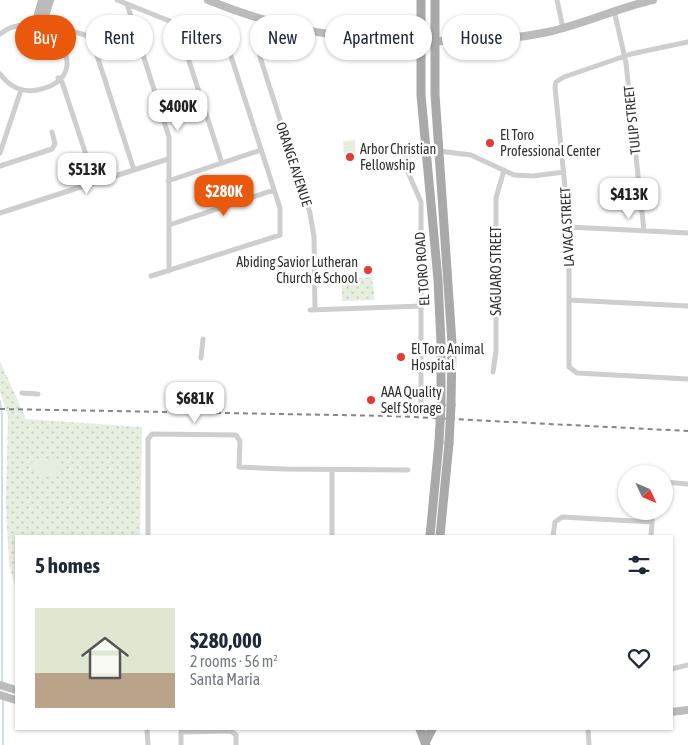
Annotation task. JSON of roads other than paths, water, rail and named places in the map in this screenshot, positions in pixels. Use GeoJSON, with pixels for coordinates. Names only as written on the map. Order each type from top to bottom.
{"type":"FeatureCollection","features":[{"type":"Feature","properties":{"kind":"main road"},"geometry":{"type":"LineString","coordinates":[[38,15],[42,0]]}},
{"type":"Feature","properties":{"kind":"main road"},"geometry":{"type":"LineString","coordinates":[[40,15],[50,0]]}},
{"type":"Feature","properties":{"kind":"main road"},"geometry":{"type":"LineString","coordinates":[[208,0],[250,15]]}},
{"type":"Feature","properties":{"kind":"main road","name":"EL TORO ROAD"},"geometry":{"type":"LineString","coordinates":[[421,0],[421,15]]}},
{"type":"Feature","properties":{"kind":"main road","name":"EL TORO ROAD"},"geometry":{"type":"LineString","coordinates":[[436,0],[435,94],[452,343],[449,443],[440,535]]}},
{"type":"Feature","properties":{"kind":"main road"},"geometry":{"type":"LineString","coordinates":[[432,42],[505,40],[563,28],[614,10],[653,0]]}},
{"type":"Feature","properties":{"kind":"main road","name":"EL TORO ROAD"},"geometry":{"type":"LineString","coordinates":[[422,60],[422,95],[441,343],[439,442],[430,535]]}},
{"type":"Feature","properties":{"kind":"main road"},"geometry":{"type":"LineString","coordinates":[[426,152],[439,151]]}},
{"type":"Feature","properties":{"kind":"main road"},"geometry":{"type":"LineString","coordinates":[[0,685],[15,689]]}},
{"type":"Feature","properties":{"kind":"main road"},"geometry":{"type":"LineString","coordinates":[[0,695],[15,699]]}},
{"type":"Feature","properties":{"kind":"main road"},"geometry":{"type":"LineString","coordinates":[[673,712],[688,710]]}},
{"type":"Feature","properties":{"kind":"main road"},"geometry":{"type":"LineString","coordinates":[[420,730],[426,743]]}},
{"type":"Feature","properties":{"kind":"main road"},"geometry":{"type":"LineString","coordinates":[[426,743],[432,730]]}},
{"type":"Feature","properties":{"kind":"street"},"geometry":{"type":"LineString","coordinates":[[117,0],[163,18]]}},
{"type":"Feature","properties":{"kind":"street"},"geometry":{"type":"LineString","coordinates":[[557,0],[563,28]]}},
{"type":"Feature","properties":{"kind":"street"},"geometry":{"type":"LineString","coordinates":[[127,4],[168,132],[169,271]]}},
{"type":"Feature","properties":{"kind":"street","name":"TULIP STREET"},"geometry":{"type":"LineString","coordinates":[[614,10],[625,56],[644,231]]}},
{"type":"Feature","properties":{"kind":"street"},"geometry":{"type":"LineString","coordinates":[[0,34],[15,21]]}},
{"type":"Feature","properties":{"kind":"street"},"geometry":{"type":"LineString","coordinates":[[76,32],[92,40],[134,170]]}},
{"type":"Feature","properties":{"kind":"street"},"geometry":{"type":"LineString","coordinates":[[625,56],[688,42]]}},
{"type":"Feature","properties":{"kind":"street","name":"LA VACA STREET"},"geometry":{"type":"LineString","coordinates":[[625,56],[564,77],[556,82],[555,91],[569,227],[568,362],[572,371],[582,374],[688,380]]}},
{"type":"Feature","properties":{"kind":"street"},"geometry":{"type":"LineString","coordinates":[[0,74],[12,86],[21,90],[32,91],[44,88],[58,78],[66,60]]}},
{"type":"Feature","properties":{"kind":"street"},"geometry":{"type":"LineString","coordinates":[[189,60],[222,163]]}},
{"type":"Feature","properties":{"kind":"street"},"geometry":{"type":"LineString","coordinates":[[151,276],[280,235],[280,208],[232,60]]}},
{"type":"Feature","properties":{"kind":"street","name":"ORANGE AVENUE"},"geometry":{"type":"LineString","coordinates":[[261,60],[310,213],[314,237],[312,310],[422,306]]}},
{"type":"Feature","properties":{"kind":"street"},"geometry":{"type":"LineString","coordinates":[[58,78],[62,82],[95,182]]}},
{"type":"Feature","properties":{"kind":"street"},"geometry":{"type":"LineString","coordinates":[[0,152],[21,90]]}},
{"type":"Feature","properties":{"kind":"street"},"geometry":{"type":"LineString","coordinates":[[0,166],[52,149],[55,144],[52,132]]}},
{"type":"Feature","properties":{"kind":"street"},"geometry":{"type":"LineString","coordinates":[[168,181],[261,150]]}},
{"type":"Feature","properties":{"kind":"street"},"geometry":{"type":"LineString","coordinates":[[439,151],[471,155],[514,175],[533,176],[564,172]]}},
{"type":"Feature","properties":{"kind":"street"},"geometry":{"type":"LineString","coordinates":[[421,407],[422,202],[404,163],[408,155],[426,152]]}},
{"type":"Feature","properties":{"kind":"street"},"geometry":{"type":"LineString","coordinates":[[0,212],[168,159]]}},
{"type":"Feature","properties":{"kind":"street","name":"SAGUARO STREET"},"geometry":{"type":"LineString","coordinates":[[493,372],[496,351],[496,198],[504,170]]}},
{"type":"Feature","properties":{"kind":"street"},"geometry":{"type":"LineString","coordinates":[[169,225],[274,190]]}},
{"type":"Feature","properties":{"kind":"street"},"geometry":{"type":"LineString","coordinates":[[569,227],[688,233]]}},
{"type":"Feature","properties":{"kind":"street"},"geometry":{"type":"LineString","coordinates":[[569,300],[688,306]]}},
{"type":"Feature","properties":{"kind":"street"},"geometry":{"type":"LineString","coordinates":[[201,358],[203,339]]}},
{"type":"Feature","properties":{"kind":"street"},"geometry":{"type":"LineString","coordinates":[[22,394],[38,394]]}},
{"type":"Feature","properties":{"kind":"street"},"geometry":{"type":"LineString","coordinates":[[148,535],[149,435],[156,433],[224,434],[238,437],[239,466],[332,470],[408,470]]}},
{"type":"Feature","properties":{"kind":"street"},"geometry":{"type":"LineString","coordinates":[[332,470],[332,535]]}},
{"type":"Feature","properties":{"kind":"street"},"geometry":{"type":"LineString","coordinates":[[673,483],[688,484]]}},
{"type":"Feature","properties":{"kind":"street"},"geometry":{"type":"LineString","coordinates":[[553,535],[556,520],[564,517],[652,522],[651,535]]}},
{"type":"Feature","properties":{"kind":"street"},"geometry":{"type":"LineString","coordinates":[[673,668],[688,666]]}},
{"type":"Feature","properties":{"kind":"street"},"geometry":{"type":"LineString","coordinates":[[147,730],[148,745]]}},
{"type":"Feature","properties":{"kind":"street"},"geometry":{"type":"LineString","coordinates":[[588,730],[589,745]]}},
{"type":"Feature","properties":{"kind":"street"},"geometry":{"type":"LineString","coordinates":[[181,745],[181,732],[231,731],[236,735],[236,745]]}},
{"type":"Feature","properties":{"kind":"waterway"},"geometry":{"type":"LineString","coordinates":[[0,401],[2,415],[2,683]]}},
{"type":"Feature","properties":{"kind":"waterway"},"geometry":{"type":"LineString","coordinates":[[3,697],[3,745]]}},
{"type":"Feature","properties":{"kind":"railway"},"geometry":{"type":"LineString","coordinates":[[0,409],[393,416],[688,431]]}},
{"type":"Feature","properties":{"kind":"place","name":"El Toro Professional Center"},"geometry":{"type":"Point","coordinates":[490,143]}},
{"type":"Feature","properties":{"kind":"place","name":"Arbor Christian Fellowship"},"geometry":{"type":"Point","coordinates":[350,157]}},
{"type":"Feature","properties":{"kind":"place","name":"Abiding Savior Lutheran Church & School"},"geometry":{"type":"Point","coordinates":[368,270]}},
{"type":"Feature","properties":{"kind":"place","name":"El Toro Animal Hospital"},"geometry":{"type":"Point","coordinates":[401,357]}},
{"type":"Feature","properties":{"kind":"place","name":"AAA Quality Self Storage"},"geometry":{"type":"Point","coordinates":[371,400]}}]}
